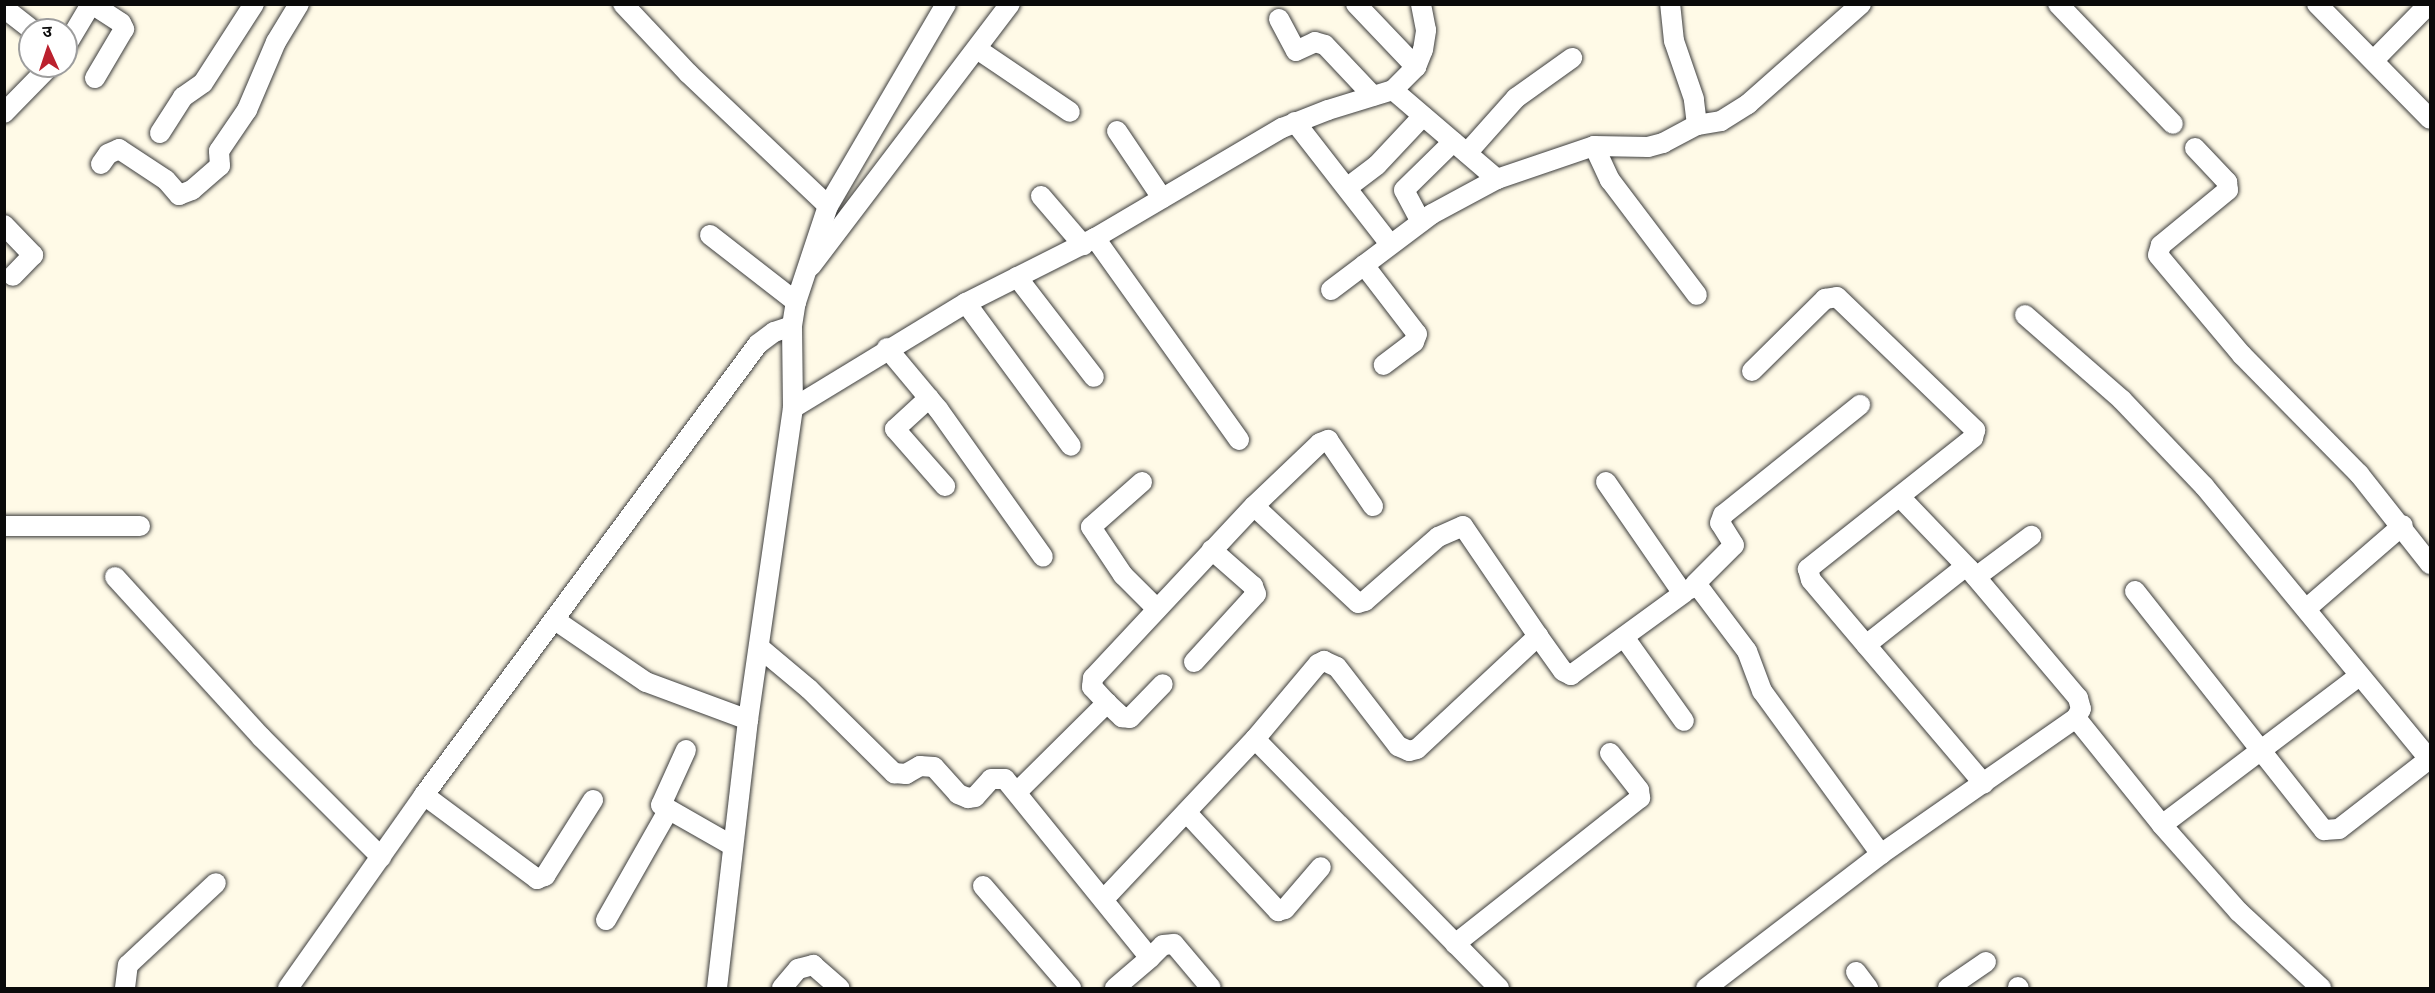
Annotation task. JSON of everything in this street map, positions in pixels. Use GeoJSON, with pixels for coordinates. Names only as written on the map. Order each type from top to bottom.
{"type":"FeatureCollection","features":[{"type":"Feature","properties":{"kind":"street"},"geometry":{"type":"LineString","coordinates":[[78,27],[92,4],[121,23],[124,29],[95,78]]}},
{"type":"Feature","properties":{"kind":"street"},"geometry":{"type":"LineString","coordinates":[[160,133],[183,97],[203,83],[254,4]]}},
{"type":"Feature","properties":{"kind":"street"},"geometry":{"type":"LineString","coordinates":[[101,164],[108,153],[119,149],[166,180],[179,195],[192,190],[220,166],[219,151],[247,110],[267,59],[299,4]]}},
{"type":"Feature","properties":{"kind":"street"},"geometry":{"type":"LineString","coordinates":[[623,4],[688,73],[828,206]]}},
{"type":"Feature","properties":{"kind":"street"},"geometry":{"type":"LineString","coordinates":[[717,988],[748,720],[793,408],[792,326],[796,302],[802,278],[828,206],[946,4]]}},
{"type":"Feature","properties":{"kind":"street"},"geometry":{"type":"LineString","coordinates":[[802,278],[1010,4]]}},
{"type":"Feature","properties":{"kind":"street"},"geometry":{"type":"LineString","coordinates":[[1356,4],[1416,67]]}},
{"type":"Feature","properties":{"kind":"street"},"geometry":{"type":"LineString","coordinates":[[793,408],[887,348],[966,303],[1089,241],[1295,122],[1393,90],[1416,67],[1426,30],[1421,4]]}},
{"type":"Feature","properties":{"kind":"street"},"geometry":{"type":"LineString","coordinates":[[1670,4],[1674,41],[1694,99],[1697,125]]}},
{"type":"Feature","properties":{"kind":"street"},"geometry":{"type":"LineString","coordinates":[[1331,290],[1421,222],[1497,179],[1594,146],[1648,147],[1697,125],[1721,121],[1748,104],[1861,4]]}},
{"type":"Feature","properties":{"kind":"street"},"geometry":{"type":"LineString","coordinates":[[2058,4],[2173,124]]}},
{"type":"Feature","properties":{"kind":"street"},"geometry":{"type":"LineString","coordinates":[[2317,4],[2430,119]]}},
{"type":"Feature","properties":{"kind":"street"},"geometry":{"type":"LineString","coordinates":[[2374,60],[2430,4]]}},
{"type":"Feature","properties":{"kind":"street"},"geometry":{"type":"LineString","coordinates":[[4,8],[18,19]]}},
{"type":"Feature","properties":{"kind":"street"},"geometry":{"type":"LineString","coordinates":[[1279,20],[1296,51],[1316,42],[1325,45],[1373,96]]}},
{"type":"Feature","properties":{"kind":"street"},"geometry":{"type":"LineString","coordinates":[[977,49],[1070,112]]}},
{"type":"Feature","properties":{"kind":"street"},"geometry":{"type":"LineString","coordinates":[[1421,222],[1404,190],[1460,148],[1516,98],[1572,58]]}},
{"type":"Feature","properties":{"kind":"street"},"geometry":{"type":"LineString","coordinates":[[4,113],[38,78]]}},
{"type":"Feature","properties":{"kind":"street"},"geometry":{"type":"LineString","coordinates":[[1393,90],[1497,179]]}},
{"type":"Feature","properties":{"kind":"street"},"geometry":{"type":"LineString","coordinates":[[1348,187],[1377,165],[1423,116]]}},
{"type":"Feature","properties":{"kind":"street"},"geometry":{"type":"LineString","coordinates":[[1295,122],[1348,187],[1390,244]]}},
{"type":"Feature","properties":{"kind":"street"},"geometry":{"type":"LineString","coordinates":[[1117,131],[1162,198]]}},
{"type":"Feature","properties":{"kind":"street"},"geometry":{"type":"LineString","coordinates":[[1594,146],[1610,180],[1697,295]]}},
{"type":"Feature","properties":{"kind":"street"},"geometry":{"type":"LineString","coordinates":[[2195,148],[2227,182],[2228,190],[2161,245],[2158,255],[2242,355],[2359,474],[2403,525],[2430,564]]}},
{"type":"Feature","properties":{"kind":"street"},"geometry":{"type":"LineString","coordinates":[[1041,196],[1089,241],[1239,440]]}},
{"type":"Feature","properties":{"kind":"street"},"geometry":{"type":"LineString","coordinates":[[4,225],[33,255],[13,276]]}},
{"type":"Feature","properties":{"kind":"street"},"geometry":{"type":"LineString","coordinates":[[710,235],[796,302]]}},
{"type":"Feature","properties":{"kind":"street"},"geometry":{"type":"LineString","coordinates":[[1364,265],[1417,334],[1414,342],[1384,365]]}},
{"type":"Feature","properties":{"kind":"street"},"geometry":{"type":"LineString","coordinates":[[1017,277],[1094,377]]}},
{"type":"Feature","properties":{"kind":"street"},"geometry":{"type":"LineString","coordinates":[[1752,371],[1825,299],[1831,296],[1844,299],[1975,430],[1973,438],[1808,569],[1811,580],[1984,784]]}},
{"type":"Feature","properties":{"kind":"street"},"geometry":{"type":"LineString","coordinates":[[966,303],[1071,446]]}},
{"type":"Feature","properties":{"kind":"street"},"geometry":{"type":"LineString","coordinates":[[2025,315],[2151,429],[2306,609],[2429,760],[2338,829],[2328,832],[2135,591]]}},
{"type":"Feature","properties":{"kind":"street"},"geometry":{"type":"LineString","coordinates":[[289,988],[424,795],[758,344],[774,332],[792,326]]}},
{"type":"Feature","properties":{"kind":"street"},"geometry":{"type":"LineString","coordinates":[[887,348],[929,398],[1043,557]]}},
{"type":"Feature","properties":{"kind":"street"},"geometry":{"type":"LineString","coordinates":[[929,398],[895,429],[945,486]]}},
{"type":"Feature","properties":{"kind":"street"},"geometry":{"type":"LineString","coordinates":[[1254,506],[1358,603],[1365,601],[1438,537],[1463,526],[1563,671],[1571,675],[1690,589],[1734,545],[1720,523],[1723,515],[1860,405]]}},
{"type":"Feature","properties":{"kind":"street"},"geometry":{"type":"LineString","coordinates":[[1162,684],[1130,718],[1122,717],[1092,687],[1093,678],[1212,550],[1254,506],[1324,440],[1373,506]]}},
{"type":"Feature","properties":{"kind":"street"},"geometry":{"type":"LineString","coordinates":[[1142,482],[1091,527],[1118,569],[1157,609]]}},
{"type":"Feature","properties":{"kind":"street"},"geometry":{"type":"LineString","coordinates":[[1606,482],[1690,589],[1752,658],[1762,692],[1881,854]]}},
{"type":"Feature","properties":{"kind":"street"},"geometry":{"type":"LineString","coordinates":[[1706,988],[1881,854],[2076,718],[2081,710],[2078,698],[1971,571],[1900,497]]}},
{"type":"Feature","properties":{"kind":"street"},"geometry":{"type":"LineString","coordinates":[[2306,609],[2403,525]]}},
{"type":"Feature","properties":{"kind":"street"},"geometry":{"type":"LineString","coordinates":[[4,526],[140,526]]}},
{"type":"Feature","properties":{"kind":"street"},"geometry":{"type":"LineString","coordinates":[[1866,645],[1971,571],[2031,536]]}},
{"type":"Feature","properties":{"kind":"street"},"geometry":{"type":"LineString","coordinates":[[1194,662],[1256,594],[1253,586],[1212,550]]}},
{"type":"Feature","properties":{"kind":"street"},"geometry":{"type":"LineString","coordinates":[[115,577],[261,737],[381,857]]}},
{"type":"Feature","properties":{"kind":"street"},"geometry":{"type":"LineString","coordinates":[[555,620],[646,682],[748,720]]}},
{"type":"Feature","properties":{"kind":"street"},"geometry":{"type":"LineString","coordinates":[[1105,898],[1255,739],[1313,669],[1324,661],[1337,666],[1398,746],[1403,750],[1417,749],[1539,636]]}},
{"type":"Feature","properties":{"kind":"street"},"geometry":{"type":"LineString","coordinates":[[1624,637],[1684,721]]}},
{"type":"Feature","properties":{"kind":"street"},"geometry":{"type":"LineString","coordinates":[[760,648],[809,689],[894,773],[906,774],[920,766],[934,767],[958,794],[968,798],[998,777],[1017,792],[1105,898],[1150,958]]}},
{"type":"Feature","properties":{"kind":"street"},"geometry":{"type":"LineString","coordinates":[[2162,825],[2360,675]]}},
{"type":"Feature","properties":{"kind":"street"},"geometry":{"type":"LineString","coordinates":[[1017,792],[1107,703]]}},
{"type":"Feature","properties":{"kind":"street"},"geometry":{"type":"LineString","coordinates":[[2076,718],[2162,825],[2239,912],[2321,988]]}},
{"type":"Feature","properties":{"kind":"street"},"geometry":{"type":"LineString","coordinates":[[1255,739],[1499,988]]}},
{"type":"Feature","properties":{"kind":"street"},"geometry":{"type":"LineString","coordinates":[[687,750],[661,801],[668,811],[732,846]]}},
{"type":"Feature","properties":{"kind":"street"},"geometry":{"type":"LineString","coordinates":[[1455,944],[1640,798],[1639,790],[1610,753]]}},
{"type":"Feature","properties":{"kind":"street"},"geometry":{"type":"LineString","coordinates":[[424,795],[537,879],[545,876],[592,800]]}},
{"type":"Feature","properties":{"kind":"street"},"geometry":{"type":"LineString","coordinates":[[606,920],[668,811]]}},
{"type":"Feature","properties":{"kind":"street"},"geometry":{"type":"LineString","coordinates":[[1187,813],[1278,911],[1285,909],[1321,867]]}},
{"type":"Feature","properties":{"kind":"street"},"geometry":{"type":"LineString","coordinates":[[125,988],[128,965],[216,883]]}},
{"type":"Feature","properties":{"kind":"street"},"geometry":{"type":"LineString","coordinates":[[983,886],[1071,988]]}},
{"type":"Feature","properties":{"kind":"street"},"geometry":{"type":"LineString","coordinates":[[1115,988],[1163,945],[1174,944],[1212,988]]}},
{"type":"Feature","properties":{"kind":"street"},"geometry":{"type":"LineString","coordinates":[[1948,988],[1986,962]]}},
{"type":"Feature","properties":{"kind":"street"},"geometry":{"type":"LineString","coordinates":[[782,988],[798,969],[813,965],[839,988]]}},
{"type":"Feature","properties":{"kind":"street"},"geometry":{"type":"LineString","coordinates":[[1856,972],[1868,988]]}}]}
